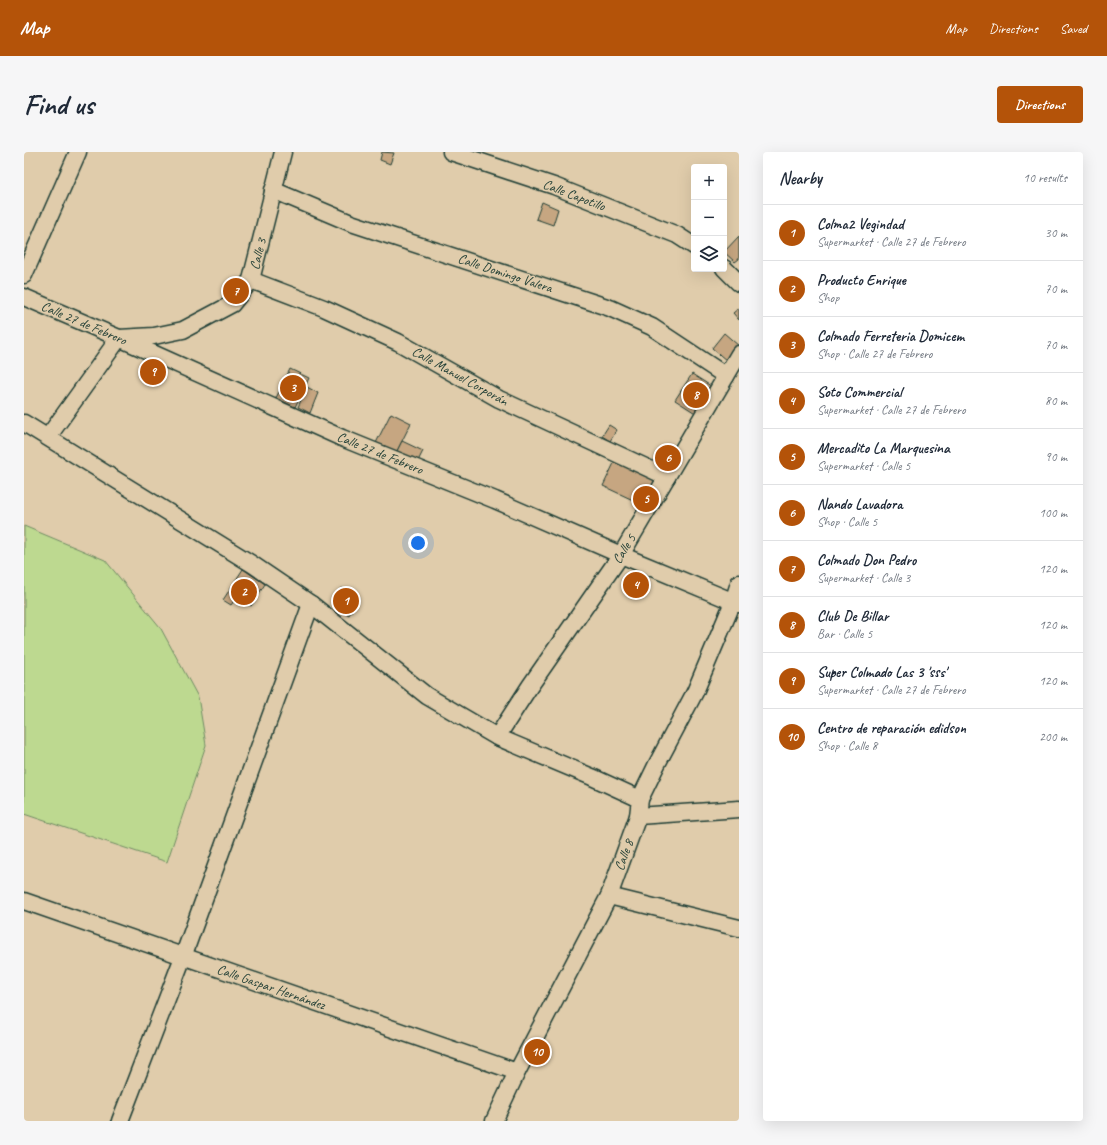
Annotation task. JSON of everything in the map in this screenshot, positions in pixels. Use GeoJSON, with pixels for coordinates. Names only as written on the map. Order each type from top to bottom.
{"type":"FeatureCollection","features":[{"type":"Feature","properties":{"kind":"street"},"geometry":{"type":"LineString","coordinates":[[24,275],[78,152]]}},
{"type":"Feature","properties":{"kind":"street","name":"Calle 3"},"geometry":{"type":"LineString","coordinates":[[119,338],[154,336],[183,330],[232,304],[251,280],[283,152]]}},
{"type":"Feature","properties":{"kind":"street","name":"Calle Capotillo"},"geometry":{"type":"LineString","coordinates":[[451,152],[554,186],[677,235],[691,244]]}},
{"type":"Feature","properties":{"kind":"street","name":"Calle Domingo Valera"},"geometry":{"type":"LineString","coordinates":[[273,190],[351,223],[610,308],[652,327],[726,376]]}},
{"type":"Feature","properties":{"kind":"street"},"geometry":{"type":"LineString","coordinates":[[727,271],[739,283]]}},
{"type":"Feature","properties":{"kind":"street","name":"Calle Manuel Corporán"},"geometry":{"type":"LineString","coordinates":[[251,280],[324,308],[398,342],[499,399],[666,476]]}},
{"type":"Feature","properties":{"kind":"street","name":"Calle 27 de Febrero"},"geometry":{"type":"LineString","coordinates":[[24,297],[342,438],[495,500],[736,603]]}},
{"type":"Feature","properties":{"kind":"street"},"geometry":{"type":"LineString","coordinates":[[48,437],[119,338]]}},
{"type":"Feature","properties":{"kind":"street","name":"Calle 5"},"geometry":{"type":"LineString","coordinates":[[497,737],[530,686],[621,555],[739,354]]}},
{"type":"Feature","properties":{"kind":"street"},"geometry":{"type":"LineString","coordinates":[[24,423],[252,564],[311,604],[427,696],[497,737],[640,799]]}},
{"type":"Feature","properties":{"kind":"street","name":"Calle 8"},"geometry":{"type":"LineString","coordinates":[[494,1121],[609,896],[638,816],[640,799],[695,692],[736,603],[739,583]]}},
{"type":"Feature","properties":{"kind":"street"},"geometry":{"type":"LineString","coordinates":[[120,1121],[183,957],[311,604]]}},
{"type":"Feature","properties":{"kind":"street"},"geometry":{"type":"LineString","coordinates":[[638,816],[739,809]]}},
{"type":"Feature","properties":{"kind":"street"},"geometry":{"type":"LineString","coordinates":[[609,896],[739,928]]}},
{"type":"Feature","properties":{"kind":"street","name":"Calle Gaspar Hernández"},"geometry":{"type":"LineString","coordinates":[[24,901],[518,1072]]}},
{"type":"Feature","properties":{"kind":"green space"},"geometry":{"type":"Polygon","coordinates":[[[24,526],[105,560],[160,627],[198,697],[206,745],[167,862],[24,814],[24,526]]]}},
{"type":"Feature","properties":{"kind":"building"},"geometry":{"type":"Polygon","coordinates":[[[382,152],[394,153],[390,164],[380,160],[382,152]]]}},
{"type":"Feature","properties":{"kind":"building"},"geometry":{"type":"Polygon","coordinates":[[[542,202],[558,209],[553,225],[536,219],[542,202]]]}},
{"type":"Feature","properties":{"kind":"building"},"geometry":{"type":"Polygon","coordinates":[[[739,236],[739,259],[735,262],[727,255],[727,249],[739,236]]]}},
{"type":"Feature","properties":{"kind":"building"},"geometry":{"type":"Polygon","coordinates":[[[234,284],[242,289],[237,298],[229,293],[234,284]]]}},
{"type":"Feature","properties":{"kind":"building"},"geometry":{"type":"Polygon","coordinates":[[[739,308],[739,320],[733,313],[739,308]]]}},
{"type":"Feature","properties":{"kind":"building"},"geometry":{"type":"Polygon","coordinates":[[[724,333],[739,346],[739,348],[727,361],[712,348],[724,333]]]}},
{"type":"Feature","properties":{"kind":"building"},"geometry":{"type":"Polygon","coordinates":[[[153,362],[162,367],[153,382],[145,378],[153,362]]]}},
{"type":"Feature","properties":{"kind":"building"},"geometry":{"type":"Polygon","coordinates":[[[290,369],[309,378],[295,407],[276,398],[290,369]]]}},
{"type":"Feature","properties":{"kind":"building"},"geometry":{"type":"Polygon","coordinates":[[[692,374],[717,390],[700,416],[675,400],[692,374]]]}},
{"type":"Feature","properties":{"kind":"building"},"geometry":{"type":"Polygon","coordinates":[[[307,387],[318,393],[310,413],[298,407],[307,387]]]}},
{"type":"Feature","properties":{"kind":"building"},"geometry":{"type":"Polygon","coordinates":[[[391,413],[411,423],[396,453],[376,443],[391,413]]]}},
{"type":"Feature","properties":{"kind":"building"},"geometry":{"type":"Polygon","coordinates":[[[609,425],[617,430],[610,441],[602,436],[609,425]]]}},
{"type":"Feature","properties":{"kind":"building"},"geometry":{"type":"Polygon","coordinates":[[[402,441],[423,451],[417,463],[396,453],[402,441]]]}},
{"type":"Feature","properties":{"kind":"building"},"geometry":{"type":"Polygon","coordinates":[[[665,451],[675,456],[671,465],[661,459],[665,451]]]}},
{"type":"Feature","properties":{"kind":"building"},"geometry":{"type":"Polygon","coordinates":[[[615,461],[662,483],[650,508],[603,486],[615,461]]]}},
{"type":"Feature","properties":{"kind":"building"},"geometry":{"type":"Polygon","coordinates":[[[243,569],[265,584],[251,606],[242,600],[239,604],[234,601],[231,605],[223,600],[243,569]]]}},
{"type":"Feature","properties":{"kind":"building"},"geometry":{"type":"Polygon","coordinates":[[[634,574],[646,581],[639,596],[626,589],[634,574]]]}},
{"type":"Feature","properties":{"kind":"building"},"geometry":{"type":"Polygon","coordinates":[[[342,588],[359,597],[349,615],[332,605],[342,588]]]}},
{"type":"Feature","properties":{"kind":"place","name":"Colmado Don Pedro"},"geometry":{"type":"Point","coordinates":[236,291]}},
{"type":"Feature","properties":{"kind":"place","name":"Super Colmado Las 3 'sss'"},"geometry":{"type":"Point","coordinates":[153,372]}},
{"type":"Feature","properties":{"kind":"place","name":"Colmado Ferreteria Domicem"},"geometry":{"type":"Point","coordinates":[293,388]}},
{"type":"Feature","properties":{"kind":"place","name":"Club De Billar"},"geometry":{"type":"Point","coordinates":[696,395]}},
{"type":"Feature","properties":{"kind":"place","name":"Nando Lavadora"},"geometry":{"type":"Point","coordinates":[668,458]}},
{"type":"Feature","properties":{"kind":"place","name":"Mercadito La Marquesina"},"geometry":{"type":"Point","coordinates":[646,499]}},
{"type":"Feature","properties":{"kind":"place","name":"Soto Commercial"},"geometry":{"type":"Point","coordinates":[636,585]}},
{"type":"Feature","properties":{"kind":"place","name":"Producto Enrique"},"geometry":{"type":"Point","coordinates":[244,592]}},
{"type":"Feature","properties":{"kind":"place","name":"Colma2 Vegindad"},"geometry":{"type":"Point","coordinates":[346,601]}},
{"type":"Feature","properties":{"kind":"place","name":"Centro de reparación edidson"},"geometry":{"type":"Point","coordinates":[537,1052]}}]}
